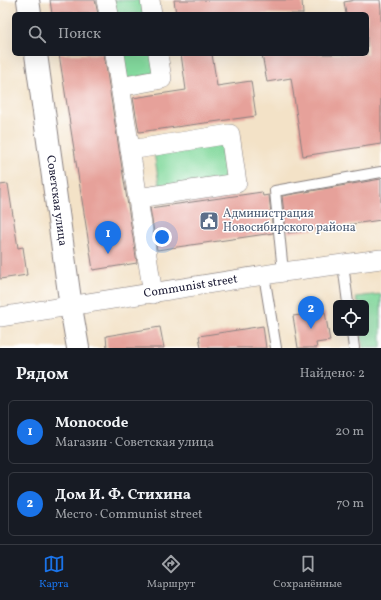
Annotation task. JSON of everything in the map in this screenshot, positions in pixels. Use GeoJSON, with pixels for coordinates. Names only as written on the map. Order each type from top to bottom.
{"type":"FeatureCollection","features":[{"type":"Feature","properties":{"kind":"street"},"geometry":{"type":"LineString","coordinates":[[28,0],[30,12]]}},
{"type":"Feature","properties":{"kind":"street"},"geometry":{"type":"LineString","coordinates":[[106,0],[109,12]]}},
{"type":"Feature","properties":{"kind":"street"},"geometry":{"type":"LineString","coordinates":[[150,0],[152,12]]}},
{"type":"Feature","properties":{"kind":"street","name":"Советская улица"},"geometry":{"type":"LineString","coordinates":[[36,56],[78,348]]}},
{"type":"Feature","properties":{"kind":"street"},"geometry":{"type":"LineString","coordinates":[[115,56],[152,294]]}},
{"type":"Feature","properties":{"kind":"street"},"geometry":{"type":"LineString","coordinates":[[120,87],[162,79],[158,56]]}},
{"type":"Feature","properties":{"kind":"street"},"geometry":{"type":"LineString","coordinates":[[130,150],[230,134],[237,183],[138,198]]}},
{"type":"Feature","properties":{"kind":"street","name":"Communist street"},"geometry":{"type":"LineString","coordinates":[[0,317],[71,307],[264,275],[381,259]]}},
{"type":"Feature","properties":{"kind":"lane"},"geometry":{"type":"LineString","coordinates":[[284,272],[275,191],[381,172]]}},
{"type":"Feature","properties":{"kind":"lane"},"geometry":{"type":"LineString","coordinates":[[343,264],[348,300]]}},
{"type":"Feature","properties":{"kind":"lane"},"geometry":{"type":"LineString","coordinates":[[264,275],[276,348]]}},
{"type":"Feature","properties":{"kind":"lane"},"geometry":{"type":"LineString","coordinates":[[352,336],[354,348]]}},
{"type":"Feature","properties":{"kind":"green space"},"geometry":{"type":"Polygon","coordinates":[[[112,0],[143,0],[145,12],[115,12],[112,0]]]}},
{"type":"Feature","properties":{"kind":"green space"},"geometry":{"type":"Polygon","coordinates":[[[121,56],[152,56],[155,74],[125,79],[121,56]]]}},
{"type":"Feature","properties":{"kind":"green space"},"geometry":{"type":"Polygon","coordinates":[[[230,134],[237,183],[161,195],[153,147],[230,134]]]}},
{"type":"Feature","properties":{"kind":"green space"},"geometry":{"type":"Polygon","coordinates":[[[381,294],[381,348],[363,348],[361,336],[369,336],[369,300],[356,300],[356,297],[381,294]]]}},
{"type":"Feature","properties":{"kind":"building"},"geometry":{"type":"Polygon","coordinates":[[[50,0],[95,0],[98,12],[52,12],[50,0]]]}},
{"type":"Feature","properties":{"kind":"building"},"geometry":{"type":"Polygon","coordinates":[[[174,0],[302,0],[303,12],[176,12],[174,0]]]}},
{"type":"Feature","properties":{"kind":"building"},"geometry":{"type":"Polygon","coordinates":[[[355,0],[380,0],[381,144],[303,156],[291,78],[267,82],[262,56],[369,56],[369,12],[346,12],[344,2],[355,0]]]}},
{"type":"Feature","properties":{"kind":"building"},"geometry":{"type":"Polygon","coordinates":[[[59,56],[104,56],[137,263],[93,270],[59,56]]]}},
{"type":"Feature","properties":{"kind":"building"},"geometry":{"type":"Polygon","coordinates":[[[181,56],[212,56],[217,86],[251,81],[256,116],[139,132],[133,98],[186,90],[181,56]]]}},
{"type":"Feature","properties":{"kind":"building"},"geometry":{"type":"Polygon","coordinates":[[[381,179],[381,220],[288,233],[288,231],[286,231],[282,196],[381,179]]]}},
{"type":"Feature","properties":{"kind":"building"},"geometry":{"type":"Polygon","coordinates":[[[8,184],[18,248],[23,247],[27,275],[0,279],[0,185],[8,184]]]}},
{"type":"Feature","properties":{"kind":"building","name":"Администрация Новосибирского района"},"geometry":{"type":"Polygon","coordinates":[[[262,192],[263,196],[269,195],[273,233],[157,250],[150,208],[262,192]]]}},
{"type":"Feature","properties":{"kind":"building"},"geometry":{"type":"Polygon","coordinates":[[[325,312],[330,341],[316,343],[317,348],[298,348],[293,316],[325,312]]]}},
{"type":"Feature","properties":{"kind":"building"},"geometry":{"type":"Polygon","coordinates":[[[263,326],[266,348],[201,348],[199,336],[263,326]]]}},
{"type":"Feature","properties":{"kind":"building"},"geometry":{"type":"Polygon","coordinates":[[[160,327],[164,348],[107,348],[106,336],[160,327]]]}},
{"type":"Feature","properties":{"kind":"place","name":"Администрация Новосибирского района"},"geometry":{"type":"Point","coordinates":[209,221]}},
{"type":"Feature","properties":{"kind":"place","name":"Monocode"},"geometry":{"type":"Point","coordinates":[108,254]}},
{"type":"Feature","properties":{"kind":"place","name":"Дом И. Ф. Стихина"},"geometry":{"type":"Point","coordinates":[311,329]}}]}
